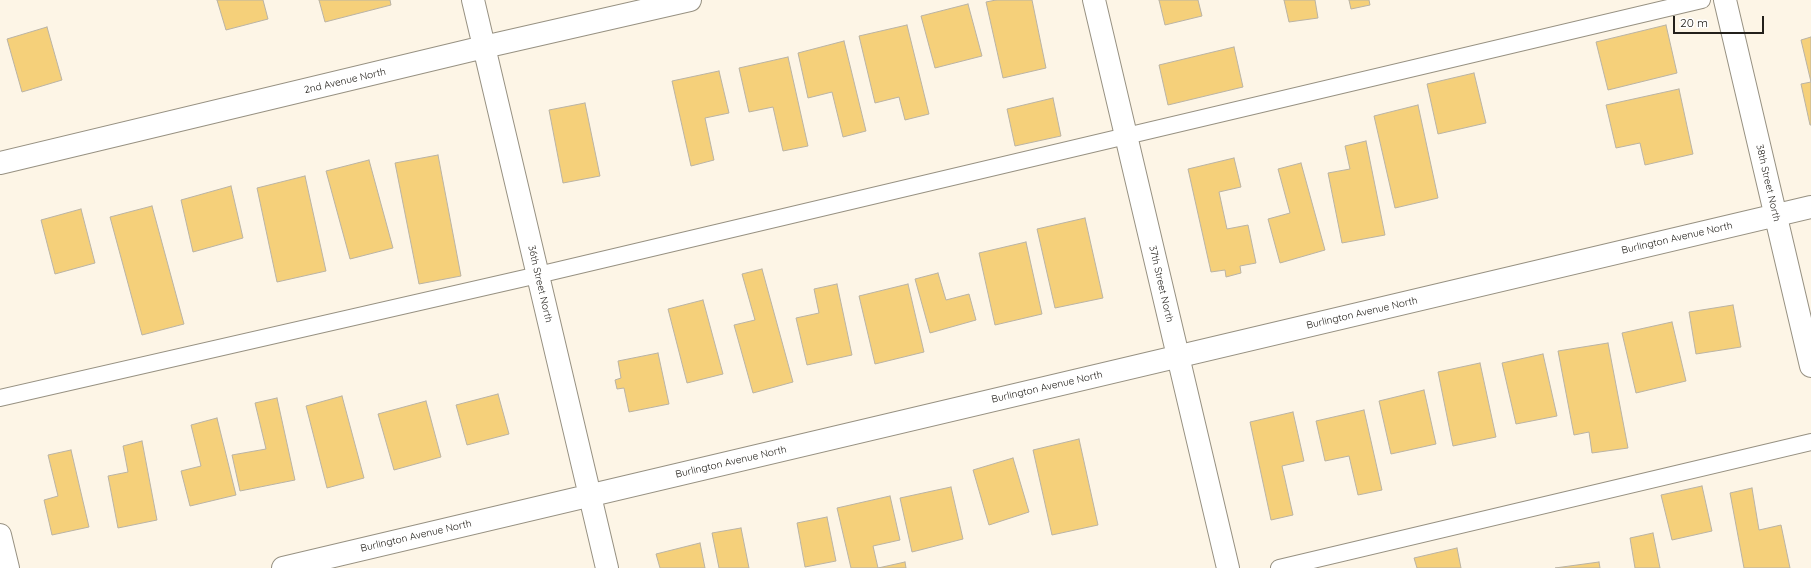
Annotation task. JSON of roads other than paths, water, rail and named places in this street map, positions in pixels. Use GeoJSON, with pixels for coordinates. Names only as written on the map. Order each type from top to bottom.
{"type":"FeatureCollection","features":[{"type":"Feature","properties":{"kind":"street","name":"36th Street North"},"geometry":{"type":"LineString","coordinates":[[473,0],[607,568]]}},
{"type":"Feature","properties":{"kind":"street","name":"2nd Avenue North"},"geometry":{"type":"LineString","coordinates":[[0,163],[484,47],[690,0]]}},
{"type":"Feature","properties":{"kind":"street","name":"37th Street North"},"geometry":{"type":"LineString","coordinates":[[1094,0],[1228,568]]}},
{"type":"Feature","properties":{"kind":"street","name":"38th Street North"},"geometry":{"type":"LineString","coordinates":[[1725,0],[1811,366]]}},
{"type":"Feature","properties":{"kind":"street","name":"Burlington Avenue North"},"geometry":{"type":"LineString","coordinates":[[283,568],[1811,206]]}},
{"type":"Feature","properties":{"kind":"street"},"geometry":{"type":"LineString","coordinates":[[0,535],[8,568]]}},
{"type":"Feature","properties":{"kind":"lane"},"geometry":{"type":"LineString","coordinates":[[0,398],[538,274],[1702,0]]}},
{"type":"Feature","properties":{"kind":"lane"},"geometry":{"type":"LineString","coordinates":[[1279,568],[1811,442]]}}]}
